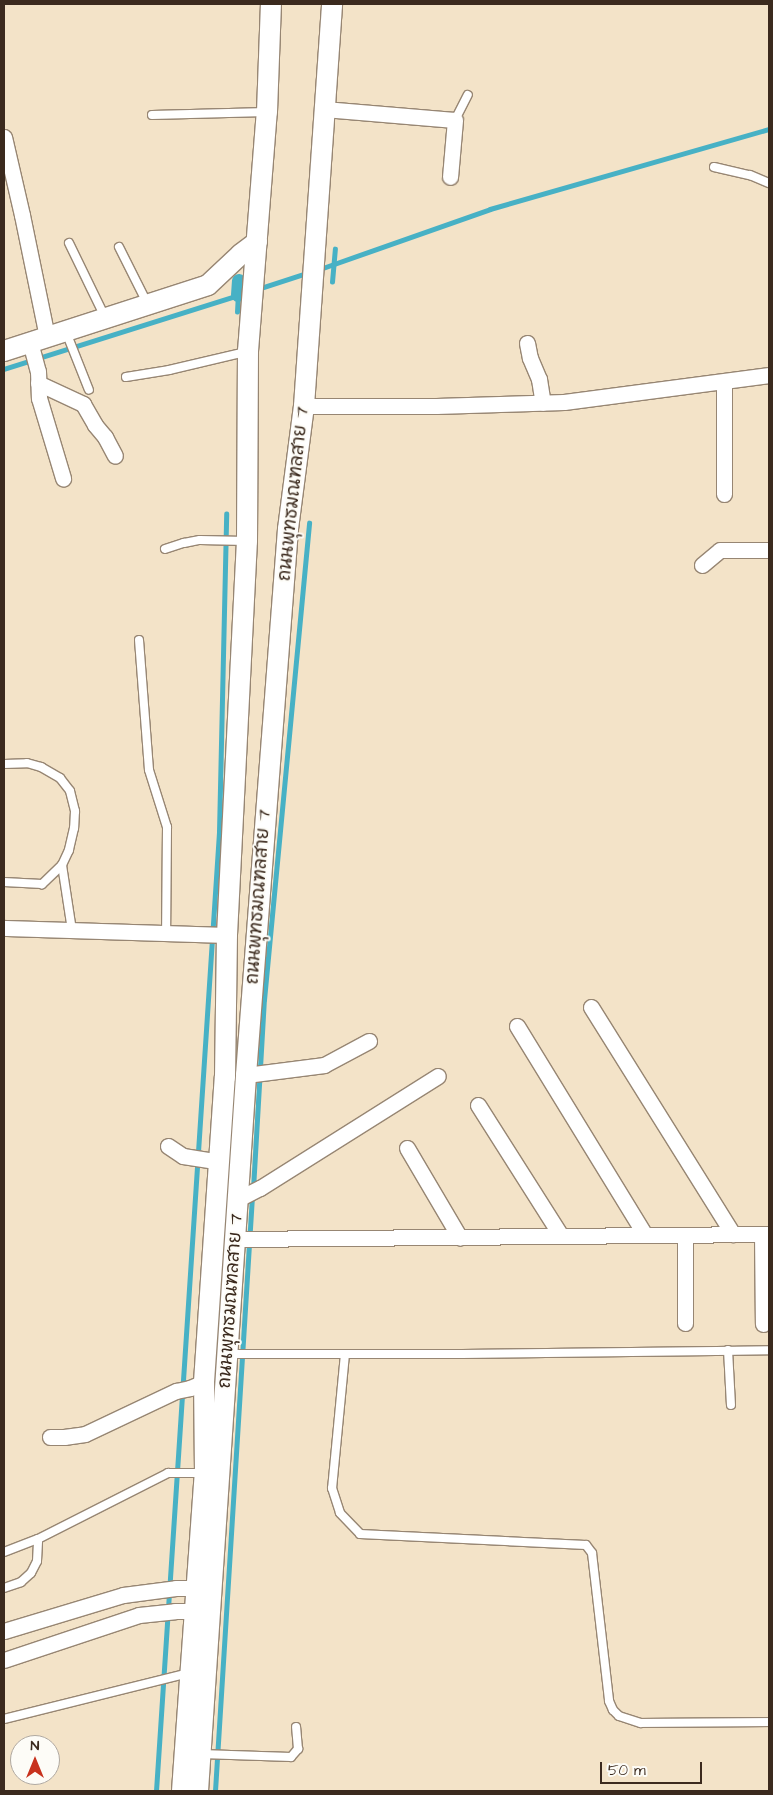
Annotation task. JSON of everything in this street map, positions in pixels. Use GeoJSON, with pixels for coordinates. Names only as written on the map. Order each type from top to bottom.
{"type":"FeatureCollection","features":[{"type":"Feature","properties":{"kind":"main road","name":"ถนนพุทธมณฑลสาย 7"},"geometry":{"type":"LineString","coordinates":[[182,1791],[185,1611],[197,1588],[197,1473],[190,1387],[211,1161],[225,1077],[224,934],[247,541],[248,351],[267,112],[272,4]]}},
{"type":"Feature","properties":{"kind":"main road","name":"ถนนพุทธมณฑลสาย 7"},"geometry":{"type":"LineString","coordinates":[[198,1791],[203,1754],[237,1239],[247,1194],[248,1075],[288,529],[304,406],[332,4]]}},
{"type":"Feature","properties":{"kind":"main road"},"geometry":{"type":"LineString","coordinates":[[4,351],[68,338],[106,319],[208,285],[241,254],[257,242]]}},
{"type":"Feature","properties":{"kind":"street"},"geometry":{"type":"LineString","coordinates":[[324,109],[455,120],[450,177]]}},
{"type":"Feature","properties":{"kind":"street"},"geometry":{"type":"LineString","coordinates":[[4,137],[22,215],[36,344],[38,398],[63,478]]}},
{"type":"Feature","properties":{"kind":"street"},"geometry":{"type":"LineString","coordinates":[[527,343],[530,358],[539,378],[543,403]]}},
{"type":"Feature","properties":{"kind":"street"},"geometry":{"type":"LineString","coordinates":[[304,406],[436,406],[543,403],[769,376]]}},
{"type":"Feature","properties":{"kind":"street"},"geometry":{"type":"LineString","coordinates":[[38,377],[83,404],[115,456]]}},
{"type":"Feature","properties":{"kind":"street"},"geometry":{"type":"LineString","coordinates":[[724,382],[724,494]]}},
{"type":"Feature","properties":{"kind":"street"},"geometry":{"type":"LineString","coordinates":[[702,565],[720,550],[769,550]]}},
{"type":"Feature","properties":{"kind":"street"},"geometry":{"type":"LineString","coordinates":[[4,928],[224,934]]}},
{"type":"Feature","properties":{"kind":"street"},"geometry":{"type":"LineString","coordinates":[[591,1007],[733,1234]]}},
{"type":"Feature","properties":{"kind":"street"},"geometry":{"type":"LineString","coordinates":[[517,1026],[645,1235]]}},
{"type":"Feature","properties":{"kind":"street"},"geometry":{"type":"LineString","coordinates":[[248,1075],[324,1065],[370,1041]]}},
{"type":"Feature","properties":{"kind":"street"},"geometry":{"type":"LineString","coordinates":[[247,1194],[438,1076]]}},
{"type":"Feature","properties":{"kind":"street"},"geometry":{"type":"LineString","coordinates":[[478,1105],[561,1236]]}},
{"type":"Feature","properties":{"kind":"street"},"geometry":{"type":"LineString","coordinates":[[168,1146],[183,1156],[211,1161]]}},
{"type":"Feature","properties":{"kind":"street"},"geometry":{"type":"LineString","coordinates":[[407,1148],[460,1238]]}},
{"type":"Feature","properties":{"kind":"street"},"geometry":{"type":"LineString","coordinates":[[237,1239],[766,1234],[763,1324]]}},
{"type":"Feature","properties":{"kind":"street"},"geometry":{"type":"LineString","coordinates":[[685,1235],[685,1323]]}},
{"type":"Feature","properties":{"kind":"street"},"geometry":{"type":"LineString","coordinates":[[50,1437],[64,1437],[98,1429],[190,1387]]}},
{"type":"Feature","properties":{"kind":"street"},"geometry":{"type":"LineString","coordinates":[[4,1631],[97,1602],[142,1591],[197,1588]]}},
{"type":"Feature","properties":{"kind":"street"},"geometry":{"type":"LineString","coordinates":[[97,1602],[104,1625]]}},
{"type":"Feature","properties":{"kind":"street"},"geometry":{"type":"LineString","coordinates":[[4,1660],[104,1625],[145,1614],[185,1611]]}},
{"type":"Feature","properties":{"kind":"lane"},"geometry":{"type":"LineString","coordinates":[[455,120],[468,96]]}},
{"type":"Feature","properties":{"kind":"lane"},"geometry":{"type":"LineString","coordinates":[[152,115],[267,112]]}},
{"type":"Feature","properties":{"kind":"lane"},"geometry":{"type":"LineString","coordinates":[[714,167],[750,175],[769,183]]}},
{"type":"Feature","properties":{"kind":"lane"},"geometry":{"type":"LineString","coordinates":[[69,242],[106,319]]}},
{"type":"Feature","properties":{"kind":"lane"},"geometry":{"type":"LineString","coordinates":[[119,247],[147,305]]}},
{"type":"Feature","properties":{"kind":"lane"},"geometry":{"type":"LineString","coordinates":[[68,338],[88,390]]}},
{"type":"Feature","properties":{"kind":"lane"},"geometry":{"type":"LineString","coordinates":[[126,377],[169,370],[248,351]]}},
{"type":"Feature","properties":{"kind":"lane"},"geometry":{"type":"LineString","coordinates":[[165,549],[184,542],[247,541]]}},
{"type":"Feature","properties":{"kind":"lane"},"geometry":{"type":"LineString","coordinates":[[139,640],[149,770],[167,827],[166,933]]}},
{"type":"Feature","properties":{"kind":"lane"},"geometry":{"type":"LineString","coordinates":[[4,764],[27,763],[41,767],[60,778],[70,791],[75,811],[74,828],[69,850],[62,865],[42,884],[4,882]]}},
{"type":"Feature","properties":{"kind":"lane"},"geometry":{"type":"LineString","coordinates":[[62,865],[72,930]]}},
{"type":"Feature","properties":{"kind":"lane"},"geometry":{"type":"LineString","coordinates":[[728,1350],[731,1406]]}},
{"type":"Feature","properties":{"kind":"lane"},"geometry":{"type":"LineString","coordinates":[[229,1354],[769,1350]]}},
{"type":"Feature","properties":{"kind":"lane"},"geometry":{"type":"LineString","coordinates":[[345,1354],[332,1488],[340,1513],[360,1534],[586,1545],[592,1553],[609,1701],[613,1710],[620,1716],[642,1723],[769,1722]]}},
{"type":"Feature","properties":{"kind":"lane"},"geometry":{"type":"LineString","coordinates":[[4,1552],[38,1539],[168,1473],[197,1473]]}},
{"type":"Feature","properties":{"kind":"lane"},"geometry":{"type":"LineString","coordinates":[[4,1588],[21,1582],[32,1573],[37,1561],[38,1539]]}},
{"type":"Feature","properties":{"kind":"lane"},"geometry":{"type":"LineString","coordinates":[[4,1719],[183,1674]]}},
{"type":"Feature","properties":{"kind":"lane"},"geometry":{"type":"LineString","coordinates":[[203,1754],[291,1757],[298,1749],[296,1727]]}},
{"type":"Feature","properties":{"kind":"waterway"},"geometry":{"type":"LineString","coordinates":[[320,269],[490,209],[769,129]]}},
{"type":"Feature","properties":{"kind":"waterway"},"geometry":{"type":"LineString","coordinates":[[332,282],[335,249]]}},
{"type":"Feature","properties":{"kind":"waterway"},"geometry":{"type":"LineString","coordinates":[[258,289],[307,273]]}},
{"type":"Feature","properties":{"kind":"waterway"},"geometry":{"type":"LineString","coordinates":[[238,295],[239,281]]}},
{"type":"Feature","properties":{"kind":"waterway"},"geometry":{"type":"LineString","coordinates":[[4,369],[248,292]]}},
{"type":"Feature","properties":{"kind":"waterway"},"geometry":{"type":"LineString","coordinates":[[237,312],[238,295]]}},
{"type":"Feature","properties":{"kind":"waterway"},"geometry":{"type":"LineString","coordinates":[[156,1791],[219,832],[226,514]]}},
{"type":"Feature","properties":{"kind":"waterway"},"geometry":{"type":"LineString","coordinates":[[253,1189],[264,1000],[309,523]]}},
{"type":"Feature","properties":{"kind":"waterway"},"geometry":{"type":"LineString","coordinates":[[215,1791],[252,1197]]}}]}
